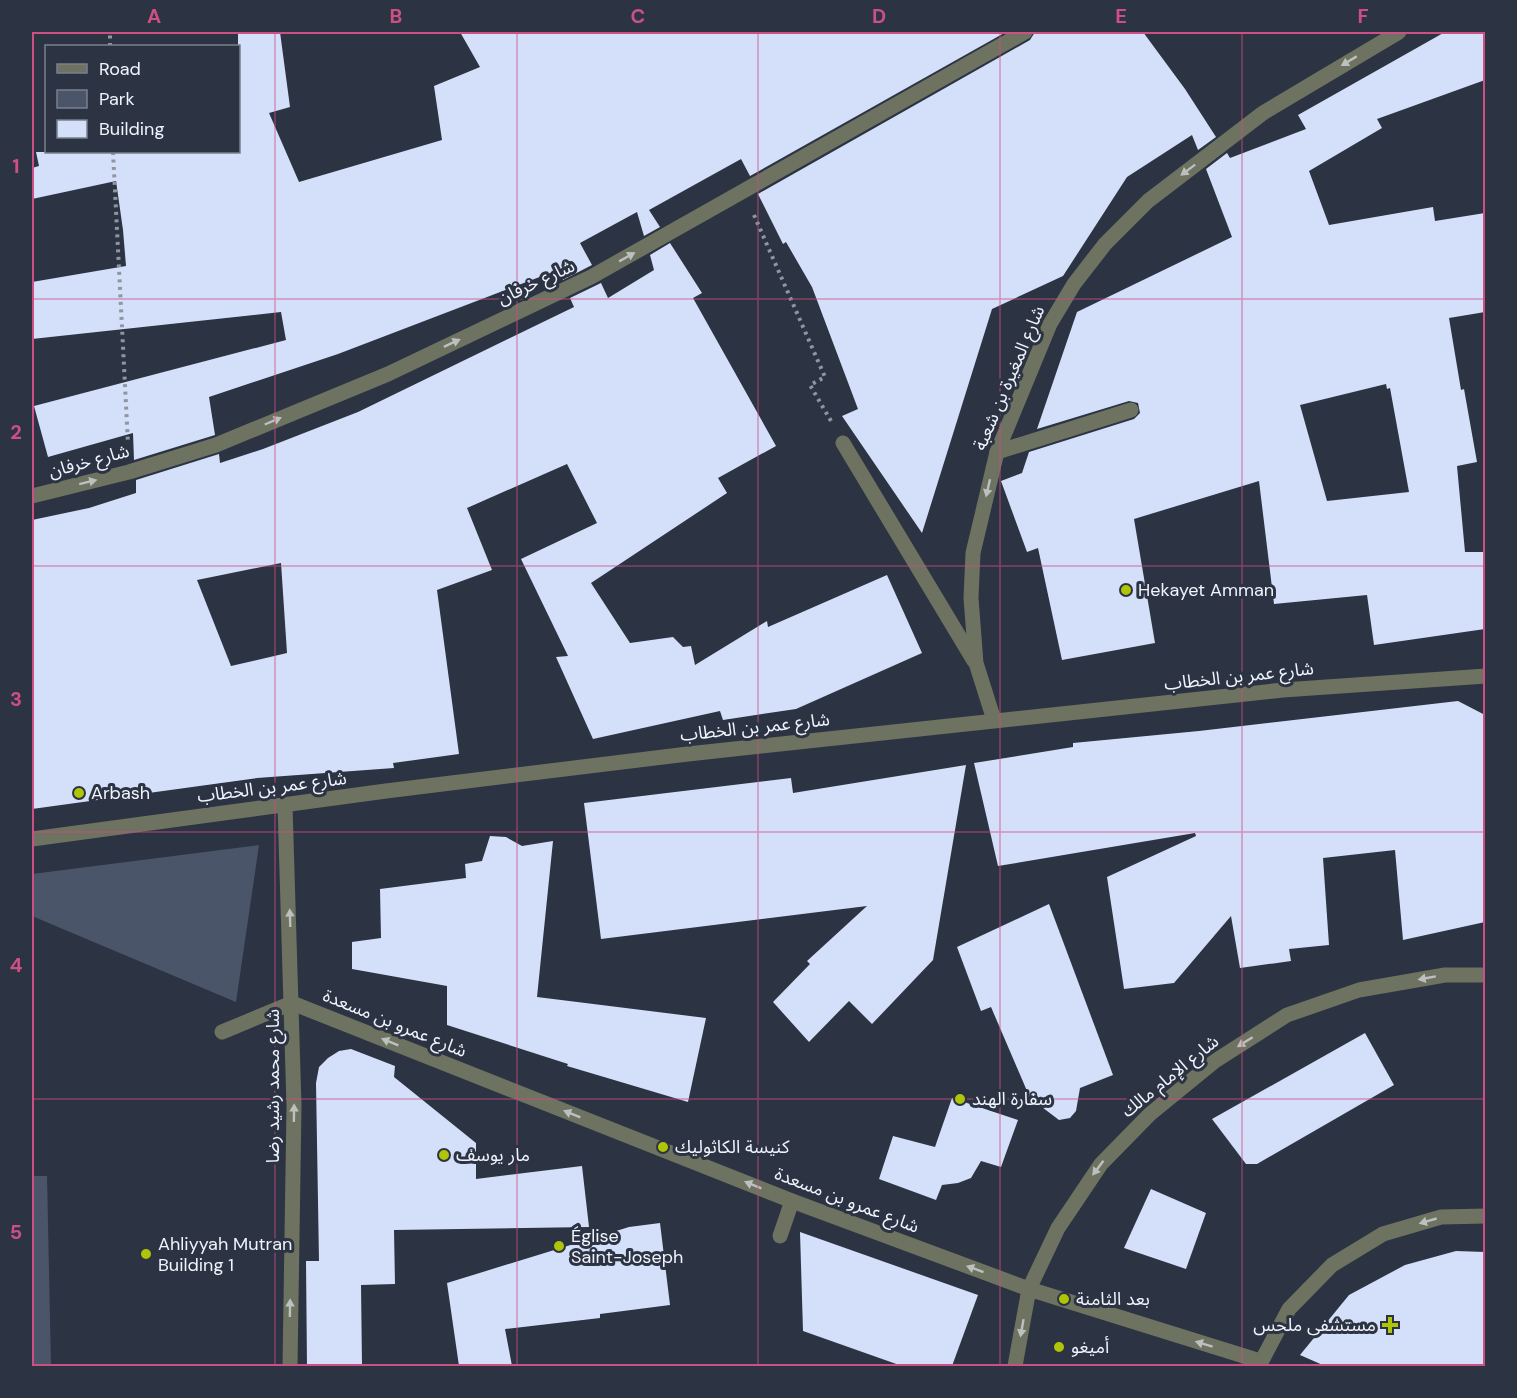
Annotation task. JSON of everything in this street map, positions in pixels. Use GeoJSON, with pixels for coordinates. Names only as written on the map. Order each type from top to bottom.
{"type":"FeatureCollection","features":[{"type":"Feature","properties":{"kind":"street","name":"شارع خرفان"},"geometry":{"type":"LineString","coordinates":[[32,496],[129,472],[216,445],[388,374],[591,277],[1025,32]]}},
{"type":"Feature","properties":{"kind":"street","name":"شارع المغيرة بن شعبة"},"geometry":{"type":"LineString","coordinates":[[994,720],[976,663],[971,598],[973,553],[997,452],[1050,324],[1074,284],[1105,244],[1148,201],[1263,112],[1399,32]]}},
{"type":"Feature","properties":{"kind":"street"},"geometry":{"type":"LineString","coordinates":[[997,452],[1131,410]]}},
{"type":"Feature","properties":{"kind":"street"},"geometry":{"type":"LineString","coordinates":[[843,443],[976,663]]}},
{"type":"Feature","properties":{"kind":"street","name":"شارع عمر بن الخطاب"},"geometry":{"type":"LineString","coordinates":[[32,839],[676,755],[1282,690],[1485,676]]}},
{"type":"Feature","properties":{"kind":"street","name":"شارع محمد رشيد رضا"},"geometry":{"type":"LineString","coordinates":[[285,805],[294,1106],[290,1366]]}},
{"type":"Feature","properties":{"kind":"street","name":"شارع الإمام مالك"},"geometry":{"type":"LineString","coordinates":[[1015,1366],[1029,1289],[1058,1228],[1101,1164],[1150,1114],[1215,1061],[1287,1015],[1359,990],[1445,975],[1485,975]]}},
{"type":"Feature","properties":{"kind":"street"},"geometry":{"type":"LineString","coordinates":[[222,1032],[292,1003]]}},
{"type":"Feature","properties":{"kind":"street","name":"شارع عمرو بن مسعدة"},"geometry":{"type":"LineString","coordinates":[[292,1003],[792,1201],[1029,1289],[1260,1364]]}},
{"type":"Feature","properties":{"kind":"street"},"geometry":{"type":"LineString","coordinates":[[780,1236],[792,1201]]}},
{"type":"Feature","properties":{"kind":"street"},"geometry":{"type":"LineString","coordinates":[[1260,1364],[1289,1309],[1332,1265],[1383,1234],[1442,1217],[1485,1216]]}},
{"type":"Feature","properties":{"kind":"path"},"geometry":{"type":"LineString","coordinates":[[113,153],[129,472]]}},
{"type":"Feature","properties":{"kind":"path"},"geometry":{"type":"LineString","coordinates":[[744,191],[825,377],[810,385],[843,443]]}},
{"type":"Feature","properties":{"kind":"green space"},"geometry":{"type":"Polygon","coordinates":[[[259,845],[236,1002],[32,916],[32,874],[259,845]]]}},
{"type":"Feature","properties":{"kind":"green space"},"geometry":{"type":"Polygon","coordinates":[[[32,1176],[47,1176],[51,1366],[32,1366],[32,1176]]]}},
{"type":"Feature","properties":{"kind":"building"},"geometry":{"type":"Polygon","coordinates":[[[238,32],[280,32],[290,107],[269,113],[299,182],[442,140],[434,86],[480,67],[460,32],[1006,32],[750,176],[741,159],[649,210],[660,227],[644,236],[637,212],[580,243],[592,265],[563,280],[558,270],[338,354],[209,397],[215,435],[134,460],[133,433],[48,457],[34,406],[286,340],[281,312],[32,339],[32,282],[126,266],[116,181],[32,199],[32,168],[39,166],[36,152],[240,153],[240,45],[238,45],[238,32]]]}},
{"type":"Feature","properties":{"kind":"building"},"geometry":{"type":"Polygon","coordinates":[[[1035,32],[1143,32],[1185,89],[1216,137],[1198,150],[1192,135],[1127,177],[1063,276],[992,309],[922,533],[842,416],[858,409],[812,287],[786,242],[783,244],[758,194],[1030,40],[1035,32]]]}},
{"type":"Feature","properties":{"kind":"building"},"geometry":{"type":"Polygon","coordinates":[[[1445,32],[1485,32],[1485,80],[1377,119],[1382,128],[1309,171],[1329,225],[1433,207],[1435,221],[1485,213],[1485,312],[1449,318],[1461,390],[1464,389],[1477,462],[1457,466],[1465,552],[1485,552],[1485,629],[1374,645],[1367,595],[1274,604],[1259,481],[1134,519],[1155,643],[1062,660],[1038,548],[1027,552],[1001,481],[1022,473],[1029,452],[1134,419],[1140,413],[1138,403],[1129,401],[1037,429],[1077,312],[1232,237],[1206,169],[1227,153],[1230,158],[1306,129],[1298,115],[1445,32]],[[1386,384],[1300,405],[1327,501],[1409,492],[1390,388],[1387,389],[1386,384]]]}},
{"type":"Feature","properties":{"kind":"building"},"geometry":{"type":"Polygon","coordinates":[[[670,243],[702,293],[693,298],[776,446],[718,478],[727,493],[591,583],[630,643],[673,637],[683,647],[691,646],[695,665],[767,621],[768,627],[887,575],[922,653],[796,709],[723,720],[720,711],[593,739],[556,657],[568,656],[521,559],[597,523],[567,464],[467,508],[492,570],[437,590],[459,754],[393,763],[394,768],[257,778],[32,809],[32,520],[89,508],[136,493],[136,480],[219,454],[220,463],[358,412],[574,307],[570,298],[601,283],[608,298],[654,270],[650,255],[670,243]],[[281,563],[197,580],[231,666],[287,653],[281,563]]]}},
{"type":"Feature","properties":{"kind":"building"},"geometry":{"type":"Polygon","coordinates":[[[1458,701],[1485,715],[1485,922],[1403,940],[1395,850],[1323,858],[1329,945],[1289,949],[1291,961],[1240,968],[1231,916],[1174,983],[1124,989],[1107,877],[1196,836],[1195,833],[998,866],[974,763],[1073,747],[1073,743],[1458,701]]]}},
{"type":"Feature","properties":{"kind":"building"},"geometry":{"type":"Polygon","coordinates":[[[966,765],[933,960],[872,1024],[849,1001],[809,1042],[773,1002],[810,964],[807,961],[867,906],[601,939],[584,803],[791,778],[793,793],[966,765]]]}},
{"type":"Feature","properties":{"kind":"building"},"geometry":{"type":"Polygon","coordinates":[[[490,836],[506,837],[522,846],[553,841],[537,997],[706,1018],[688,1102],[567,1066],[568,1064],[447,1025],[447,986],[352,969],[352,942],[381,938],[380,889],[466,878],[465,864],[482,861],[490,836]]]}},
{"type":"Feature","properties":{"kind":"building"},"geometry":{"type":"Polygon","coordinates":[[[1049,904],[1113,1075],[1080,1088],[1076,1111],[1070,1118],[1059,1120],[1030,1098],[991,1007],[981,1011],[957,947],[1049,904]]]}},
{"type":"Feature","properties":{"kind":"building"},"geometry":{"type":"Polygon","coordinates":[[[1365,1033],[1394,1085],[1257,1164],[1246,1164],[1212,1119],[1365,1033]]]}},
{"type":"Feature","properties":{"kind":"building"},"geometry":{"type":"Polygon","coordinates":[[[351,1049],[395,1066],[394,1077],[476,1143],[476,1179],[582,1166],[589,1227],[394,1230],[395,1284],[361,1285],[362,1366],[307,1366],[306,1261],[319,1261],[316,1083],[319,1067],[328,1058],[339,1051],[351,1049]]]}},
{"type":"Feature","properties":{"kind":"building","name":"سفارة الهند"},"geometry":{"type":"Polygon","coordinates":[[[952,1098],[1018,1120],[1001,1167],[981,1161],[971,1178],[958,1183],[942,1185],[936,1200],[879,1179],[893,1136],[935,1147],[952,1098]]]}},
{"type":"Feature","properties":{"kind":"building"},"geometry":{"type":"Polygon","coordinates":[[[1151,1189],[1206,1213],[1186,1269],[1124,1248],[1151,1189]]]}},
{"type":"Feature","properties":{"kind":"building"},"geometry":{"type":"Polygon","coordinates":[[[660,1223],[670,1305],[600,1314],[600,1318],[505,1329],[512,1366],[459,1366],[447,1283],[629,1227],[660,1223]]]}},
{"type":"Feature","properties":{"kind":"building"},"geometry":{"type":"Polygon","coordinates":[[[800,1232],[978,1295],[952,1366],[902,1366],[803,1331],[800,1232]]]}},
{"type":"Feature","properties":{"kind":"building","name":"مستشفى ملحس"},"geometry":{"type":"Polygon","coordinates":[[[1456,1251],[1485,1252],[1485,1366],[1325,1366],[1300,1355],[1349,1295],[1405,1265],[1456,1251]]]}},
{"type":"Feature","properties":{"kind":"place","name":"Hekayet Amman"},"geometry":{"type":"Point","coordinates":[1126,590]}},
{"type":"Feature","properties":{"kind":"place","name":"Arbash"},"geometry":{"type":"Point","coordinates":[79,793]}},
{"type":"Feature","properties":{"kind":"place","name":"سفارة الهند"},"geometry":{"type":"Point","coordinates":[960,1099]}},
{"type":"Feature","properties":{"kind":"place","name":"كنيسة الكاثوليك"},"geometry":{"type":"Point","coordinates":[663,1147]}},
{"type":"Feature","properties":{"kind":"place","name":"مار يوسف"},"geometry":{"type":"Point","coordinates":[444,1155]}},
{"type":"Feature","properties":{"kind":"place","name":"Église Saint-Joseph"},"geometry":{"type":"Point","coordinates":[559,1246]}},
{"type":"Feature","properties":{"kind":"place","name":"Ahliyyah Mutran Building 1"},"geometry":{"type":"Point","coordinates":[146,1254]}},
{"type":"Feature","properties":{"kind":"place","name":"بعد الثامنة"},"geometry":{"type":"Point","coordinates":[1064,1299]}},
{"type":"Feature","properties":{"kind":"place","name":"مستشفى ملحس"},"geometry":{"type":"Point","coordinates":[1390,1325]}},
{"type":"Feature","properties":{"kind":"place","name":"أميغو"},"geometry":{"type":"Point","coordinates":[1059,1347]}}]}
